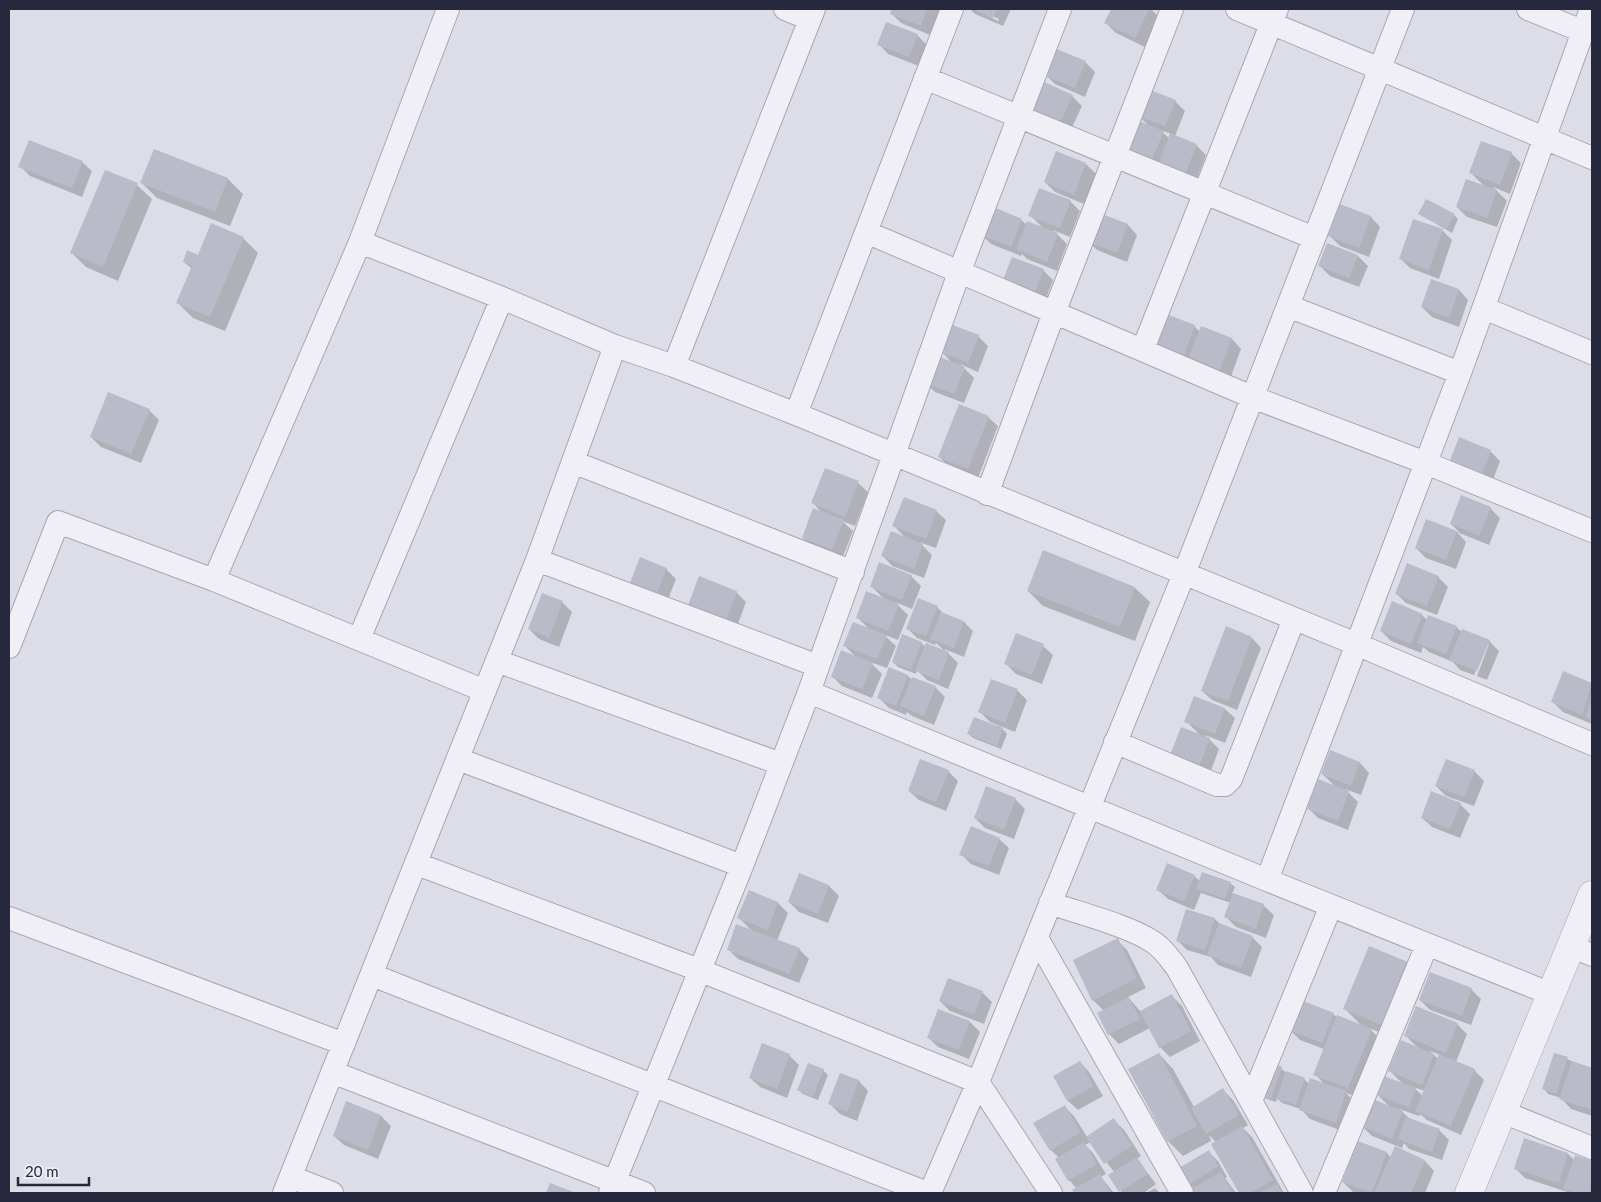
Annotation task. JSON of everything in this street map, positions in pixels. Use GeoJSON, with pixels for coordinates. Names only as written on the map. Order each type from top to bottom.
{"type":"FeatureCollection","features":[{"type":"Feature","properties":{"kind":"street"},"geometry":{"type":"LineString","coordinates":[[214,580],[360,242],[448,9]]}},
{"type":"Feature","properties":{"kind":"street"},"geometry":{"type":"LineString","coordinates":[[674,366],[812,14],[785,9]]}},
{"type":"Feature","properties":{"kind":"street"},"geometry":{"type":"LineString","coordinates":[[796,414],[952,9]]}},
{"type":"Feature","properties":{"kind":"street"},"geometry":{"type":"LineString","coordinates":[[613,1188],[742,866],[809,692],[895,456],[958,273],[1060,9]]}},
{"type":"Feature","properties":{"kind":"street"},"geometry":{"type":"LineString","coordinates":[[987,494],[1054,313],[1172,9]]}},
{"type":"Feature","properties":{"kind":"street"},"geometry":{"type":"LineString","coordinates":[[1237,9],[1274,16],[1380,68],[1592,158]]}},
{"type":"Feature","properties":{"kind":"street"},"geometry":{"type":"LineString","coordinates":[[372,975],[928,1193],[978,1082],[1184,574],[1403,9]]}},
{"type":"Feature","properties":{"kind":"street"},"geometry":{"type":"LineString","coordinates":[[1528,9],[1582,31]]}},
{"type":"Feature","properties":{"kind":"street"},"geometry":{"type":"LineString","coordinates":[[1267,880],[1460,374],[1591,9]]}},
{"type":"Feature","properties":{"kind":"street"},"geometry":{"type":"LineString","coordinates":[[1143,349],[1274,16]]}},
{"type":"Feature","properties":{"kind":"street"},"geometry":{"type":"LineString","coordinates":[[925,78],[1314,238]]}},
{"type":"Feature","properties":{"kind":"street"},"geometry":{"type":"LineString","coordinates":[[866,232],[958,273],[1143,349],[1252,397],[1426,463],[1592,531]]}},
{"type":"Feature","properties":{"kind":"street"},"geometry":{"type":"LineString","coordinates":[[360,242],[502,298],[615,346],[674,366],[796,414],[1356,644],[1592,744]]}},
{"type":"Feature","properties":{"kind":"street"},"geometry":{"type":"LineString","coordinates":[[359,638],[502,298]]}},
{"type":"Feature","properties":{"kind":"street"},"geometry":{"type":"LineString","coordinates":[[1288,306],[1460,374]]}},
{"type":"Feature","properties":{"kind":"street"},"geometry":{"type":"LineString","coordinates":[[1484,308],[1592,352]]}},
{"type":"Feature","properties":{"kind":"street"},"geometry":{"type":"LineString","coordinates":[[332,1193],[288,1185],[537,560],[615,346]]}},
{"type":"Feature","properties":{"kind":"street"},"geometry":{"type":"LineString","coordinates":[[573,462],[853,572]]}},
{"type":"Feature","properties":{"kind":"street"},"geometry":{"type":"LineString","coordinates":[[9,647],[58,522],[214,580],[485,691]]}},
{"type":"Feature","properties":{"kind":"street"},"geometry":{"type":"LineString","coordinates":[[537,560],[818,666]]}},
{"type":"Feature","properties":{"kind":"street"},"geometry":{"type":"LineString","coordinates":[[1115,742],[1217,785],[1225,785],[1231,779],[1294,619]]}},
{"type":"Feature","properties":{"kind":"street"},"geometry":{"type":"LineString","coordinates":[[497,661],[781,764]]}},
{"type":"Feature","properties":{"kind":"street"},"geometry":{"type":"LineString","coordinates":[[809,692],[1551,994]]}},
{"type":"Feature","properties":{"kind":"street"},"geometry":{"type":"LineString","coordinates":[[458,759],[742,866]]}},
{"type":"Feature","properties":{"kind":"street"},"geometry":{"type":"LineString","coordinates":[[417,864],[699,970],[978,1082],[1051,1193]]}},
{"type":"Feature","properties":{"kind":"street"},"geometry":{"type":"LineString","coordinates":[[1469,1193],[1551,994],[1582,950],[1592,895]]}},
{"type":"Feature","properties":{"kind":"street"},"geometry":{"type":"LineString","coordinates":[[1050,903],[1137,933],[1153,942],[1165,953],[1176,968],[1302,1193]]}},
{"type":"Feature","properties":{"kind":"street"},"geometry":{"type":"LineString","coordinates":[[1251,1101],[1331,906]]}},
{"type":"Feature","properties":{"kind":"street"},"geometry":{"type":"LineString","coordinates":[[9,918],[344,1044]]}},
{"type":"Feature","properties":{"kind":"street"},"geometry":{"type":"LineString","coordinates":[[1036,938],[1182,1193]]}},
{"type":"Feature","properties":{"kind":"street"},"geometry":{"type":"LineString","coordinates":[[1324,1193],[1427,945]]}},
{"type":"Feature","properties":{"kind":"street"},"geometry":{"type":"LineString","coordinates":[[332,1072],[613,1188],[644,1193]]}},
{"type":"Feature","properties":{"kind":"street"},"geometry":{"type":"LineString","coordinates":[[1503,1112],[1592,1148]]}},
{"type":"Feature","properties":{"kind":"building"},"geometry":{"type":"Polygon","coordinates":[[[891,9],[927,9],[921,26],[890,14],[891,9]]]}},
{"type":"Feature","properties":{"kind":"building"},"geometry":{"type":"Polygon","coordinates":[[[974,9],[997,9],[993,18],[974,9]]]}},
{"type":"Feature","properties":{"kind":"building"},"geometry":{"type":"Polygon","coordinates":[[[1111,9],[1149,9],[1135,38],[1104,23],[1111,9]]]}},
{"type":"Feature","properties":{"kind":"building"},"geometry":{"type":"Polygon","coordinates":[[[886,22],[918,34],[909,57],[877,45],[886,22]]]}},
{"type":"Feature","properties":{"kind":"building"},"geometry":{"type":"Polygon","coordinates":[[[1054,48],[1086,61],[1075,88],[1043,75],[1054,48]]]}},
{"type":"Feature","properties":{"kind":"building"},"geometry":{"type":"Polygon","coordinates":[[[1040,80],[1073,95],[1059,125],[1026,111],[1040,80]]]}},
{"type":"Feature","properties":{"kind":"building"},"geometry":{"type":"Polygon","coordinates":[[[1145,88],[1176,100],[1165,126],[1135,115],[1145,88]]]}},
{"type":"Feature","properties":{"kind":"building"},"geometry":{"type":"Polygon","coordinates":[[[1134,119],[1164,131],[1152,160],[1123,148],[1134,119]]]}},
{"type":"Feature","properties":{"kind":"building"},"geometry":{"type":"Polygon","coordinates":[[[1170,133],[1197,144],[1186,172],[1159,162],[1170,133]]]}},
{"type":"Feature","properties":{"kind":"building"},"geometry":{"type":"Polygon","coordinates":[[[29,140],[83,161],[72,188],[18,167],[29,140]]]}},
{"type":"Feature","properties":{"kind":"building"},"geometry":{"type":"Polygon","coordinates":[[[1481,141],[1512,152],[1500,185],[1469,173],[1481,141]]]}},
{"type":"Feature","properties":{"kind":"building"},"geometry":{"type":"Polygon","coordinates":[[[154,149],[228,178],[215,212],[140,183],[154,149]]]}},
{"type":"Feature","properties":{"kind":"building"},"geometry":{"type":"Polygon","coordinates":[[[1056,151],[1086,163],[1074,195],[1044,182],[1056,151]]]}},
{"type":"Feature","properties":{"kind":"building"},"geometry":{"type":"Polygon","coordinates":[[[105,170],[138,183],[103,267],[70,253],[105,170]]]}},
{"type":"Feature","properties":{"kind":"building"},"geometry":{"type":"Polygon","coordinates":[[[1466,179],[1497,190],[1487,218],[1456,207],[1466,179]]]}},
{"type":"Feature","properties":{"kind":"building"},"geometry":{"type":"Polygon","coordinates":[[[1039,188],[1071,200],[1060,228],[1028,216],[1039,188]]]}},
{"type":"Feature","properties":{"kind":"building"},"geometry":{"type":"Polygon","coordinates":[[[1426,199],[1455,214],[1447,229],[1418,214],[1426,199]]]}},
{"type":"Feature","properties":{"kind":"building"},"geometry":{"type":"Polygon","coordinates":[[[1340,204],[1371,216],[1359,248],[1328,236],[1340,204]]]}},
{"type":"Feature","properties":{"kind":"building"},"geometry":{"type":"Polygon","coordinates":[[[991,206],[1022,219],[1011,247],[980,235],[991,206]]]}},
{"type":"Feature","properties":{"kind":"building"},"geometry":{"type":"Polygon","coordinates":[[[1097,212],[1128,224],[1117,253],[1086,241],[1097,212]]]}},
{"type":"Feature","properties":{"kind":"building"},"geometry":{"type":"Polygon","coordinates":[[[1413,219],[1443,229],[1429,270],[1399,259],[1413,219]]]}},
{"type":"Feature","properties":{"kind":"building"},"geometry":{"type":"Polygon","coordinates":[[[1027,221],[1058,233],[1047,262],[1016,249],[1027,221]]]}},
{"type":"Feature","properties":{"kind":"building"},"geometry":{"type":"Polygon","coordinates":[[[211,223],[244,237],[210,317],[176,303],[192,266],[183,262],[187,250],[198,255],[211,223]]]}},
{"type":"Feature","properties":{"kind":"building"},"geometry":{"type":"Polygon","coordinates":[[[1327,243],[1358,255],[1349,278],[1318,266],[1327,243]]]}},
{"type":"Feature","properties":{"kind":"building"},"geometry":{"type":"Polygon","coordinates":[[[1012,257],[1044,269],[1034,295],[1002,282],[1012,257]]]}},
{"type":"Feature","properties":{"kind":"building"},"geometry":{"type":"Polygon","coordinates":[[[1431,279],[1459,289],[1449,318],[1421,307],[1431,279]]]}},
{"type":"Feature","properties":{"kind":"building"},"geometry":{"type":"Polygon","coordinates":[[[1166,314],[1195,325],[1183,358],[1153,346],[1166,314]]]}},
{"type":"Feature","properties":{"kind":"building"},"geometry":{"type":"Polygon","coordinates":[[[950,324],[979,335],[968,363],[939,351],[950,324]]]}},
{"type":"Feature","properties":{"kind":"building"},"geometry":{"type":"Polygon","coordinates":[[[1201,326],[1232,338],[1219,373],[1187,361],[1201,326]]]}},
{"type":"Feature","properties":{"kind":"building"},"geometry":{"type":"Polygon","coordinates":[[[935,355],[965,367],[954,394],[924,383],[935,355]]]}},
{"type":"Feature","properties":{"kind":"building"},"geometry":{"type":"Polygon","coordinates":[[[108,392],[150,409],[131,454],[90,437],[108,392]]]}},
{"type":"Feature","properties":{"kind":"building"},"geometry":{"type":"Polygon","coordinates":[[[959,404],[989,416],[968,469],[938,457],[959,404]]]}},
{"type":"Feature","properties":{"kind":"building"},"geometry":{"type":"Polygon","coordinates":[[[1459,437],[1491,450],[1480,479],[1448,466],[1459,437]]]}},
{"type":"Feature","properties":{"kind":"building"},"geometry":{"type":"Polygon","coordinates":[[[825,468],[859,481],[845,517],[811,503],[825,468]]]}},
{"type":"Feature","properties":{"kind":"building"},"geometry":{"type":"Polygon","coordinates":[[[1461,495],[1491,507],[1479,536],[1450,524],[1461,495]]]}},
{"type":"Feature","properties":{"kind":"building"},"geometry":{"type":"Polygon","coordinates":[[[904,497],[937,510],[926,539],[892,526],[904,497]]]}},
{"type":"Feature","properties":{"kind":"building"},"geometry":{"type":"Polygon","coordinates":[[[813,508],[844,520],[832,550],[802,538],[813,508]]]}},
{"type":"Feature","properties":{"kind":"building"},"geometry":{"type":"Polygon","coordinates":[[[1426,519],[1457,531],[1446,560],[1415,548],[1426,519]]]}},
{"type":"Feature","properties":{"kind":"building"},"geometry":{"type":"Polygon","coordinates":[[[891,531],[923,544],[914,569],[881,556],[891,531]]]}},
{"type":"Feature","properties":{"kind":"building"},"geometry":{"type":"Polygon","coordinates":[[[1043,550],[1135,587],[1120,627],[1027,591],[1043,550]]]}},
{"type":"Feature","properties":{"kind":"building"},"geometry":{"type":"Polygon","coordinates":[[[640,557],[667,568],[657,593],[630,583],[640,557]]]}},
{"type":"Feature","properties":{"kind":"building"},"geometry":{"type":"Polygon","coordinates":[[[879,562],[912,575],[902,600],[870,587],[879,562]]]}},
{"type":"Feature","properties":{"kind":"building"},"geometry":{"type":"Polygon","coordinates":[[[1407,563],[1439,576],[1427,606],[1395,594],[1407,563]]]}},
{"type":"Feature","properties":{"kind":"building"},"geometry":{"type":"Polygon","coordinates":[[[699,576],[737,591],[725,623],[687,608],[699,576]]]}},
{"type":"Feature","properties":{"kind":"building"},"geometry":{"type":"Polygon","coordinates":[[[866,591],[899,604],[888,631],[856,618],[866,591]]]}},
{"type":"Feature","properties":{"kind":"building"},"geometry":{"type":"Polygon","coordinates":[[[542,593],[563,601],[549,638],[528,629],[542,593]]]}},
{"type":"Feature","properties":{"kind":"building"},"geometry":{"type":"Polygon","coordinates":[[[918,598],[938,606],[926,636],[906,629],[918,598]]]}},
{"type":"Feature","properties":{"kind":"building"},"geometry":{"type":"Polygon","coordinates":[[[1392,601],[1423,614],[1411,644],[1380,631],[1392,601]]]}},
{"type":"Feature","properties":{"kind":"building"},"geometry":{"type":"Polygon","coordinates":[[[941,612],[964,621],[954,648],[930,639],[941,612]]]}},
{"type":"Feature","properties":{"kind":"building"},"geometry":{"type":"Polygon","coordinates":[[[1428,615],[1457,626],[1446,654],[1417,643],[1428,615]]]}},
{"type":"Feature","properties":{"kind":"building"},"geometry":{"type":"Polygon","coordinates":[[[853,622],[887,635],[877,659],[843,646],[853,622]]]}},
{"type":"Feature","properties":{"kind":"building"},"geometry":{"type":"Polygon","coordinates":[[[1226,626],[1252,637],[1228,701],[1201,691],[1226,626]]]}},
{"type":"Feature","properties":{"kind":"building"},"geometry":{"type":"Polygon","coordinates":[[[1462,629],[1490,640],[1477,671],[1449,660],[1462,629]]]}},
{"type":"Feature","properties":{"kind":"building"},"geometry":{"type":"Polygon","coordinates":[[[1016,633],[1044,644],[1032,675],[1004,664],[1016,633]]]}},
{"type":"Feature","properties":{"kind":"building"},"geometry":{"type":"Polygon","coordinates":[[[902,634],[922,642],[911,670],[892,662],[902,634]]]}},
{"type":"Feature","properties":{"kind":"building"},"geometry":{"type":"Polygon","coordinates":[[[926,643],[949,652],[939,680],[915,671],[926,643]]]}},
{"type":"Feature","properties":{"kind":"building"},"geometry":{"type":"Polygon","coordinates":[[[841,650],[873,663],[862,689],[831,677],[841,650]]]}},
{"type":"Feature","properties":{"kind":"building"},"geometry":{"type":"Polygon","coordinates":[[[889,667],[908,675],[896,706],[877,698],[889,667]]]}},
{"type":"Feature","properties":{"kind":"building"},"geometry":{"type":"Polygon","coordinates":[[[1563,671],[1592,683],[1582,715],[1551,702],[1563,671]]]}},
{"type":"Feature","properties":{"kind":"building"},"geometry":{"type":"Polygon","coordinates":[[[912,677],[936,686],[924,716],[900,706],[912,677]]]}},
{"type":"Feature","properties":{"kind":"building"},"geometry":{"type":"Polygon","coordinates":[[[991,679],[1018,689],[1005,723],[978,712],[991,679]]]}},
{"type":"Feature","properties":{"kind":"building"},"geometry":{"type":"Polygon","coordinates":[[[1194,696],[1225,708],[1215,734],[1184,722],[1194,696]]]}},
{"type":"Feature","properties":{"kind":"building"},"geometry":{"type":"Polygon","coordinates":[[[1592,699],[1592,720],[1585,717],[1592,699]]]}},
{"type":"Feature","properties":{"kind":"building"},"geometry":{"type":"Polygon","coordinates":[[[974,717],[1003,728],[997,746],[967,734],[974,717]]]}},
{"type":"Feature","properties":{"kind":"building"},"geometry":{"type":"Polygon","coordinates":[[[1181,727],[1210,738],[1199,767],[1170,755],[1181,727]]]}},
{"type":"Feature","properties":{"kind":"building"},"geometry":{"type":"Polygon","coordinates":[[[1330,750],[1360,762],[1351,786],[1321,774],[1330,750]]]}},
{"type":"Feature","properties":{"kind":"building"},"geometry":{"type":"Polygon","coordinates":[[[920,759],[949,770],[936,802],[908,791],[920,759]]]}},
{"type":"Feature","properties":{"kind":"building"},"geometry":{"type":"Polygon","coordinates":[[[1446,759],[1475,770],[1464,797],[1435,786],[1446,759]]]}},
{"type":"Feature","properties":{"kind":"building"},"geometry":{"type":"Polygon","coordinates":[[[1318,779],[1349,791],[1338,821],[1307,809],[1318,779]]]}},
{"type":"Feature","properties":{"kind":"building"},"geometry":{"type":"Polygon","coordinates":[[[986,786],[1016,798],[1004,830],[974,818],[986,786]]]}},
{"type":"Feature","properties":{"kind":"building"},"geometry":{"type":"Polygon","coordinates":[[[1431,791],[1461,803],[1450,829],[1421,818],[1431,791]]]}},
{"type":"Feature","properties":{"kind":"building"},"geometry":{"type":"Polygon","coordinates":[[[971,826],[1000,838],[989,866],[959,855],[971,826]]]}},
{"type":"Feature","properties":{"kind":"building"},"geometry":{"type":"Polygon","coordinates":[[[1167,863],[1195,875],[1184,901],[1156,890],[1167,863]]]}},
{"type":"Feature","properties":{"kind":"building"},"geometry":{"type":"Polygon","coordinates":[[[1202,872],[1231,882],[1225,899],[1196,889],[1202,872]]]}},
{"type":"Feature","properties":{"kind":"building"},"geometry":{"type":"Polygon","coordinates":[[[799,873],[829,885],[818,914],[788,902],[799,873]]]}},
{"type":"Feature","properties":{"kind":"building"},"geometry":{"type":"Polygon","coordinates":[[[749,890],[778,902],[768,930],[737,918],[749,890]]]}},
{"type":"Feature","properties":{"kind":"building"},"geometry":{"type":"Polygon","coordinates":[[[1233,893],[1264,904],[1256,929],[1224,917],[1233,893]]]}},
{"type":"Feature","properties":{"kind":"building"},"geometry":{"type":"Polygon","coordinates":[[[1186,909],[1215,918],[1205,950],[1176,941],[1186,909]]]}},
{"type":"Feature","properties":{"kind":"building"},"geometry":{"type":"Polygon","coordinates":[[[1219,923],[1253,936],[1241,968],[1207,955],[1219,923]]]}},
{"type":"Feature","properties":{"kind":"building"},"geometry":{"type":"Polygon","coordinates":[[[736,924],[800,948],[789,974],[727,950],[736,924]]]}},
{"type":"Feature","properties":{"kind":"building"},"geometry":{"type":"Polygon","coordinates":[[[1118,938],[1137,978],[1092,1001],[1073,960],[1118,938]]]}},
{"type":"Feature","properties":{"kind":"building"},"geometry":{"type":"Polygon","coordinates":[[[1369,946],[1408,962],[1381,1025],[1343,1009],[1369,946]]]}},
{"type":"Feature","properties":{"kind":"building"},"geometry":{"type":"Polygon","coordinates":[[[1430,972],[1472,988],[1462,1016],[1419,1000],[1430,972]]]}},
{"type":"Feature","properties":{"kind":"building"},"geometry":{"type":"Polygon","coordinates":[[[948,978],[983,991],[974,1015],[939,1001],[948,978]]]}},
{"type":"Feature","properties":{"kind":"building"},"geometry":{"type":"Polygon","coordinates":[[[1172,994],[1191,1031],[1159,1048],[1140,1011],[1172,994]]]}},
{"type":"Feature","properties":{"kind":"building"},"geometry":{"type":"Polygon","coordinates":[[[1129,997],[1140,1019],[1108,1035],[1097,1013],[1129,997]]]}},
{"type":"Feature","properties":{"kind":"building"},"geometry":{"type":"Polygon","coordinates":[[[1301,1000],[1334,1013],[1322,1043],[1289,1030],[1301,1000]]]}},
{"type":"Feature","properties":{"kind":"building"},"geometry":{"type":"Polygon","coordinates":[[[1416,1006],[1458,1023],[1446,1053],[1404,1036],[1416,1006]]]}},
{"type":"Feature","properties":{"kind":"building"},"geometry":{"type":"Polygon","coordinates":[[[938,1009],[970,1021],[959,1050],[927,1038],[938,1009]]]}},
{"type":"Feature","properties":{"kind":"building"},"geometry":{"type":"Polygon","coordinates":[[[1337,1015],[1372,1029],[1348,1088],[1313,1075],[1337,1015]]]}},
{"type":"Feature","properties":{"kind":"building"},"geometry":{"type":"Polygon","coordinates":[[[1401,1040],[1434,1054],[1422,1085],[1388,1071],[1401,1040]]]}},
{"type":"Feature","properties":{"kind":"building"},"geometry":{"type":"Polygon","coordinates":[[[762,1043],[790,1054],[777,1089],[749,1078],[762,1043]]]}},
{"type":"Feature","properties":{"kind":"building"},"geometry":{"type":"Polygon","coordinates":[[[1159,1053],[1197,1126],[1167,1142],[1128,1069],[1159,1053]]]}},
{"type":"Feature","properties":{"kind":"building"},"geometry":{"type":"Polygon","coordinates":[[[1554,1053],[1568,1057],[1556,1094],[1542,1089],[1554,1053]]]}},
{"type":"Feature","properties":{"kind":"building"},"geometry":{"type":"Polygon","coordinates":[[[1439,1054],[1475,1069],[1451,1126],[1415,1111],[1439,1054]]]}},
{"type":"Feature","properties":{"kind":"building"},"geometry":{"type":"Polygon","coordinates":[[[1080,1061],[1094,1086],[1067,1101],[1053,1076],[1080,1061]]]}},
{"type":"Feature","properties":{"kind":"building"},"geometry":{"type":"Polygon","coordinates":[[[1572,1061],[1592,1068],[1592,1110],[1559,1099],[1572,1061]]]}},
{"type":"Feature","properties":{"kind":"building"},"geometry":{"type":"Polygon","coordinates":[[[808,1063],[824,1069],[813,1097],[797,1090],[808,1063]]]}},
{"type":"Feature","properties":{"kind":"building"},"geometry":{"type":"Polygon","coordinates":[[[1272,1063],[1282,1067],[1271,1099],[1261,1095],[1272,1063]]]}},
{"type":"Feature","properties":{"kind":"building"},"geometry":{"type":"Polygon","coordinates":[[[1286,1071],[1305,1078],[1296,1105],[1276,1099],[1286,1071]]]}},
{"type":"Feature","properties":{"kind":"building"},"geometry":{"type":"Polygon","coordinates":[[[840,1073],[859,1080],[847,1112],[828,1104],[840,1073]]]}},
{"type":"Feature","properties":{"kind":"building"},"geometry":{"type":"Polygon","coordinates":[[[1384,1076],[1416,1088],[1409,1107],[1377,1095],[1384,1076]]]}},
{"type":"Feature","properties":{"kind":"building"},"geometry":{"type":"Polygon","coordinates":[[[1310,1078],[1346,1091],[1336,1123],[1299,1110],[1310,1078]]]}},
{"type":"Feature","properties":{"kind":"building"},"geometry":{"type":"Polygon","coordinates":[[[1223,1088],[1239,1115],[1206,1134],[1191,1108],[1223,1088]]]}},
{"type":"Feature","properties":{"kind":"building"},"geometry":{"type":"Polygon","coordinates":[[[1372,1099],[1403,1111],[1392,1139],[1361,1126],[1372,1099]]]}},
{"type":"Feature","properties":{"kind":"building"},"geometry":{"type":"Polygon","coordinates":[[[346,1101],[381,1115],[368,1150],[333,1136],[346,1101]]]}},
{"type":"Feature","properties":{"kind":"building"},"geometry":{"type":"Polygon","coordinates":[[[1065,1105],[1081,1132],[1050,1151],[1033,1123],[1065,1105]]]}},
{"type":"Feature","properties":{"kind":"building"},"geometry":{"type":"Polygon","coordinates":[[[1406,1117],[1440,1129],[1432,1152],[1398,1139],[1406,1117]]]}},
{"type":"Feature","properties":{"kind":"building"},"geometry":{"type":"Polygon","coordinates":[[[1114,1118],[1132,1146],[1104,1164],[1086,1137],[1114,1118]]]}},
{"type":"Feature","properties":{"kind":"building"},"geometry":{"type":"Polygon","coordinates":[[[1242,1126],[1273,1180],[1250,1193],[1239,1193],[1211,1144],[1242,1126]]]}},
{"type":"Feature","properties":{"kind":"building"},"geometry":{"type":"Polygon","coordinates":[[[1524,1138],[1568,1153],[1559,1183],[1514,1169],[1524,1138]]]}},
{"type":"Feature","properties":{"kind":"building"},"geometry":{"type":"Polygon","coordinates":[[[1358,1141],[1387,1152],[1372,1193],[1342,1182],[1358,1141]]]}},
{"type":"Feature","properties":{"kind":"building"},"geometry":{"type":"Polygon","coordinates":[[[1084,1142],[1097,1164],[1068,1181],[1055,1159],[1084,1142]]]}},
{"type":"Feature","properties":{"kind":"building"},"geometry":{"type":"Polygon","coordinates":[[[1395,1146],[1425,1160],[1411,1193],[1374,1193],[1395,1146]]]}},
{"type":"Feature","properties":{"kind":"building"},"geometry":{"type":"Polygon","coordinates":[[[1209,1150],[1218,1166],[1189,1185],[1179,1168],[1209,1150]]]}},
{"type":"Feature","properties":{"kind":"building"},"geometry":{"type":"Polygon","coordinates":[[[1575,1155],[1592,1161],[1590,1193],[1576,1193],[1563,1189],[1575,1155]]]}},
{"type":"Feature","properties":{"kind":"building"},"geometry":{"type":"Polygon","coordinates":[[[1137,1157],[1148,1174],[1119,1192],[1108,1175],[1137,1157]]]}},
{"type":"Feature","properties":{"kind":"building"},"geometry":{"type":"Polygon","coordinates":[[[1221,1172],[1233,1193],[1193,1193],[1191,1189],[1221,1172]]]}},
{"type":"Feature","properties":{"kind":"building"},"geometry":{"type":"Polygon","coordinates":[[[1100,1174],[1111,1193],[1074,1193],[1072,1190],[1100,1174]]]}},
{"type":"Feature","properties":{"kind":"building"},"geometry":{"type":"Polygon","coordinates":[[[550,1183],[576,1193],[546,1193],[550,1183]]]}},
{"type":"Feature","properties":{"kind":"building"},"geometry":{"type":"Polygon","coordinates":[[[1277,1184],[1282,1193],[1259,1193],[1277,1184]]]}}]}
